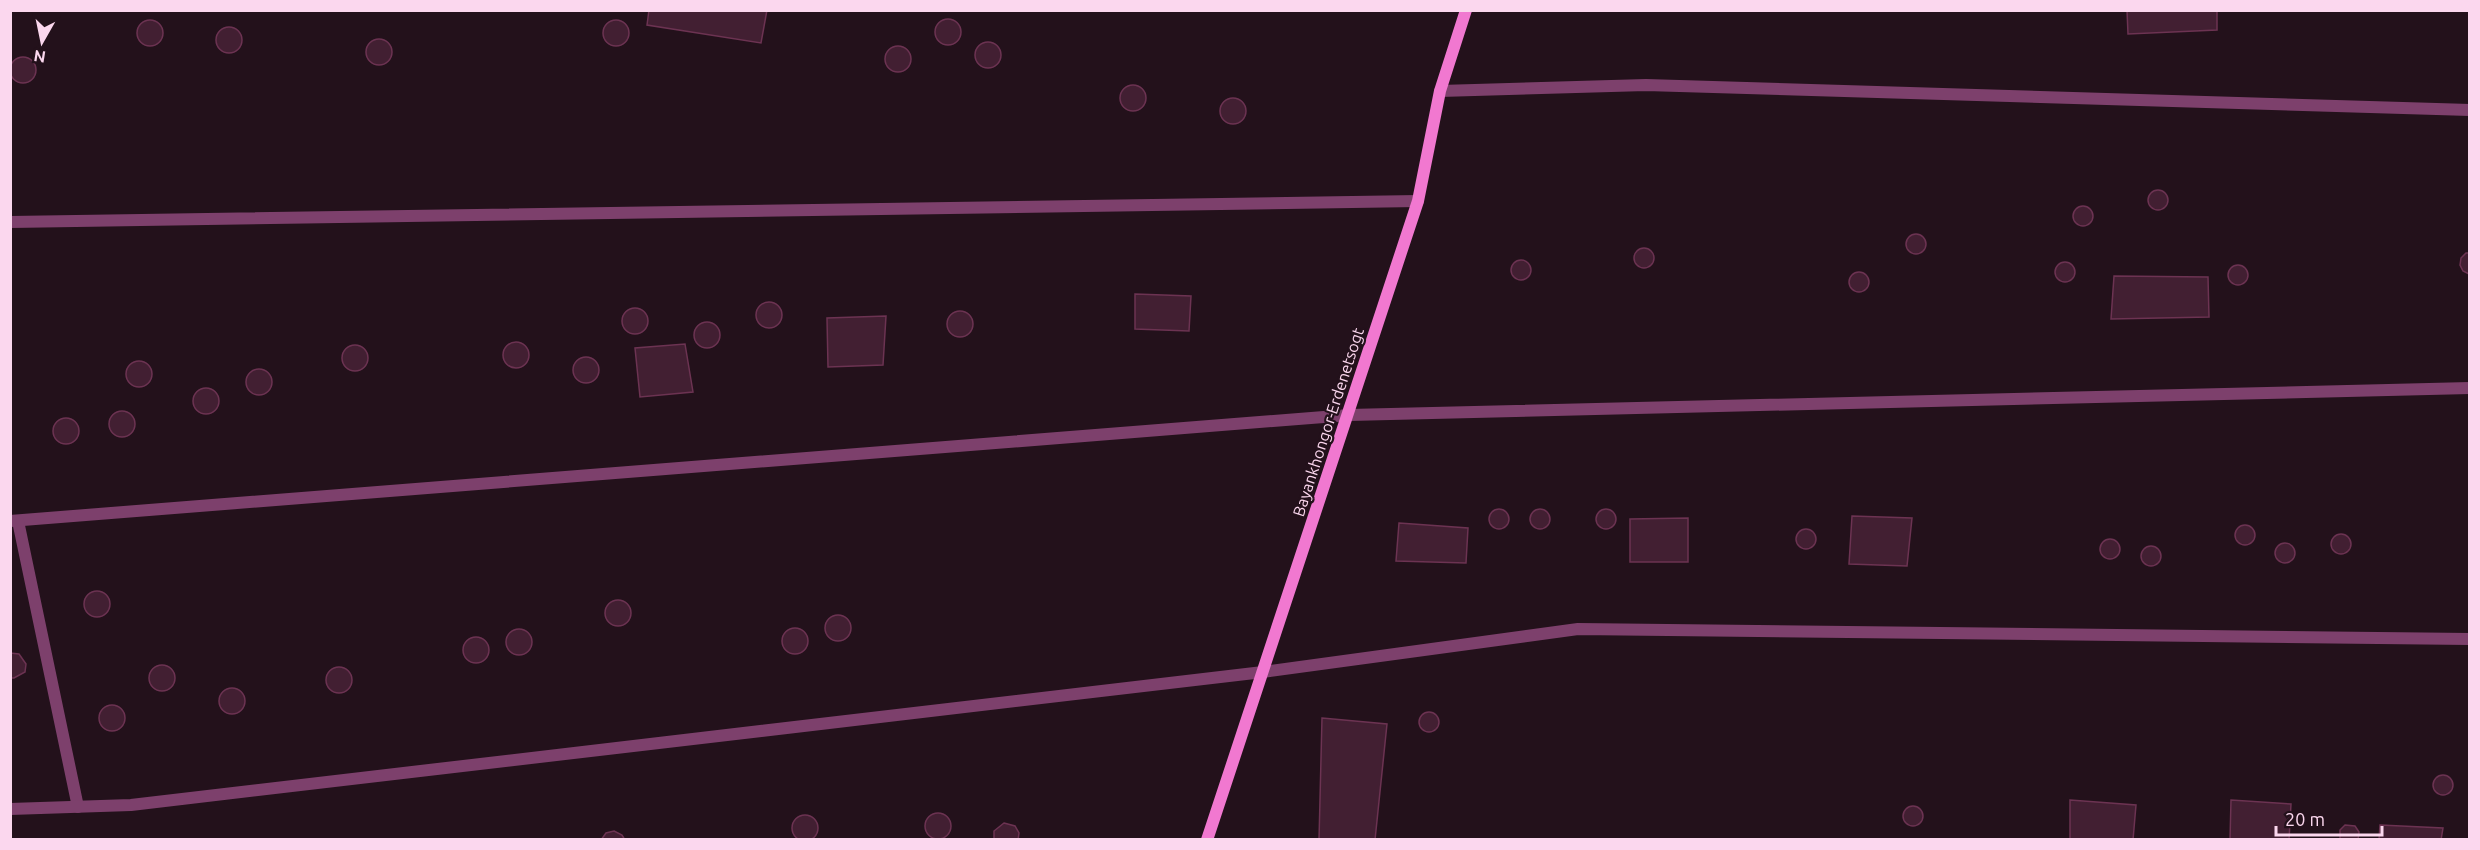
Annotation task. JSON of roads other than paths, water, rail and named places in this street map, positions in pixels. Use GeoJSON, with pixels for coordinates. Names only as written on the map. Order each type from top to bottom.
{"type":"FeatureCollection","features":[{"type":"Feature","properties":{"kind":"street","name":"Bayankhongor-Erdenetsogt"},"geometry":{"type":"LineString","coordinates":[[1207,840],[1418,201],[1440,92],[1466,10]]}},
{"type":"Feature","properties":{"kind":"street"},"geometry":{"type":"LineString","coordinates":[[1440,92],[1646,86],[2469,110]]}},
{"type":"Feature","properties":{"kind":"street"},"geometry":{"type":"LineString","coordinates":[[10,222],[1418,201]]}},
{"type":"Feature","properties":{"kind":"street"},"geometry":{"type":"LineString","coordinates":[[78,807],[14,521],[1348,415],[2469,388]]}},
{"type":"Feature","properties":{"kind":"street"},"geometry":{"type":"LineString","coordinates":[[10,809],[143,804],[1263,672],[1578,629],[2469,639]]}}]}
